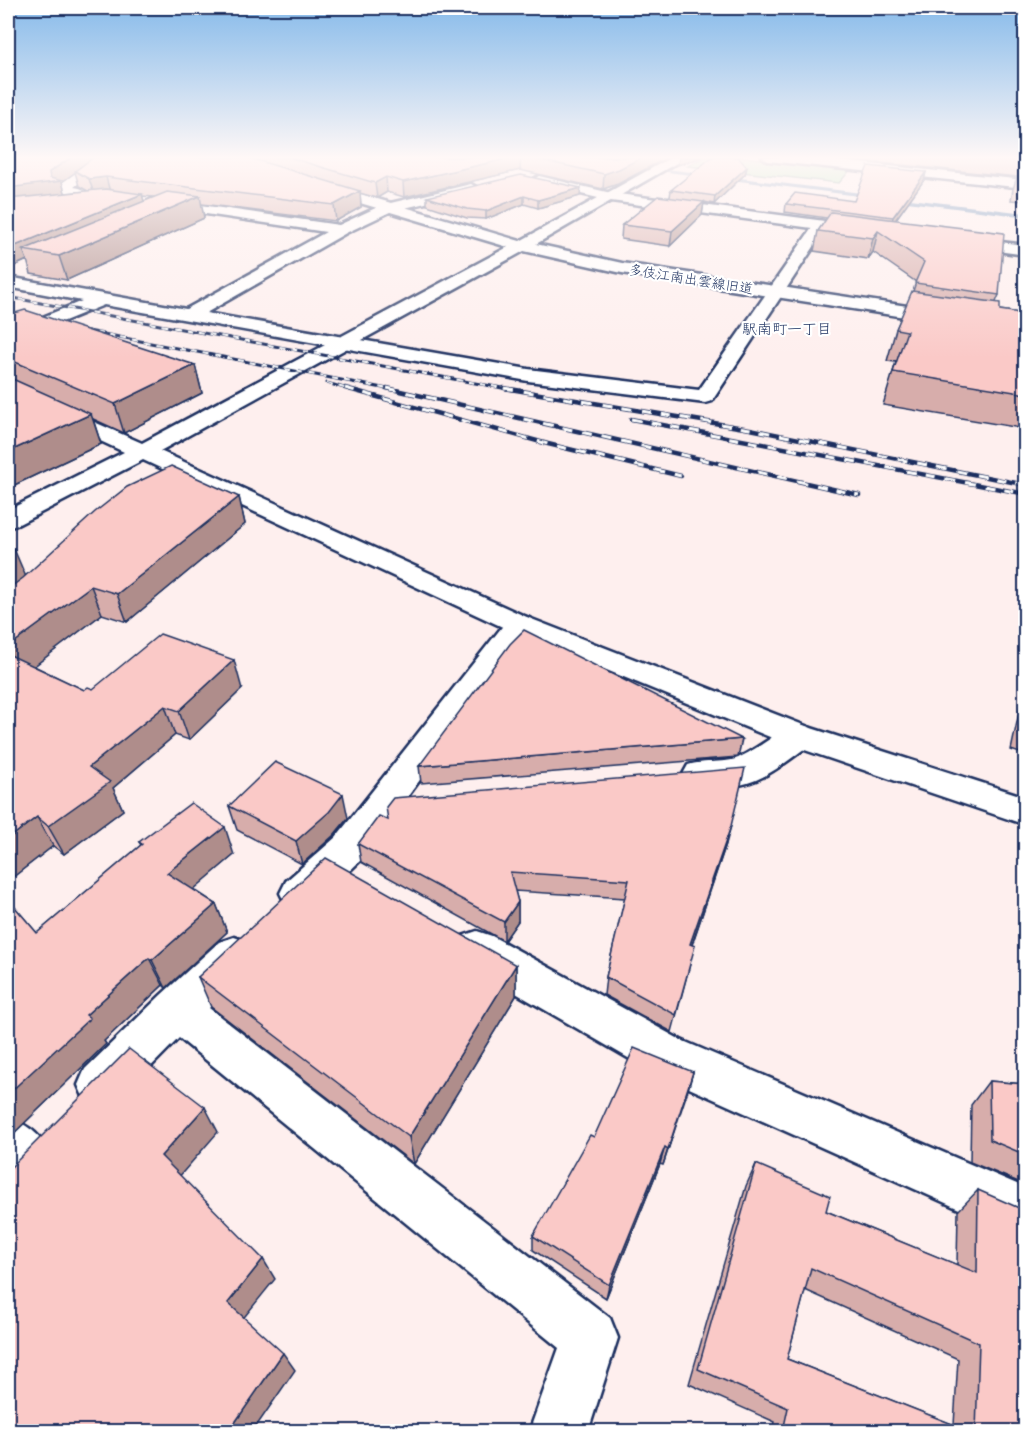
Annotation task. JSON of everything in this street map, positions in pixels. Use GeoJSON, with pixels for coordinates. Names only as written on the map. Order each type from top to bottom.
{"type":"FeatureCollection","features":[{"type":"Feature","properties":{"kind":"street"},"geometry":{"type":"LineString","coordinates":[[301,224],[341,230]]}},
{"type":"Feature","properties":{"kind":"street"},"geometry":{"type":"LineString","coordinates":[[187,315],[353,224]]}},
{"type":"Feature","properties":{"kind":"street","name":"多伎江南出雲線旧道"},"geometry":{"type":"LineString","coordinates":[[444,224],[521,246],[622,268],[1026,330]]}},
{"type":"Feature","properties":{"kind":"street"},"geometry":{"type":"LineString","coordinates":[[8,520],[144,452],[561,224]]}},
{"type":"Feature","properties":{"kind":"street"},"geometry":{"type":"LineString","coordinates":[[815,224],[855,229]]}},
{"type":"Feature","properties":{"kind":"street"},"geometry":{"type":"LineString","coordinates":[[11,276],[100,300],[345,344],[528,375],[705,397],[821,225]]}},
{"type":"Feature","properties":{"kind":"street"},"geometry":{"type":"LineString","coordinates":[[946,240],[1026,250]]}},
{"type":"Feature","properties":{"kind":"street"},"geometry":{"type":"LineString","coordinates":[[8,338],[100,300]]}},
{"type":"Feature","properties":{"kind":"street"},"geometry":{"type":"LineString","coordinates":[[8,390],[519,624],[799,736],[1026,811]]}},
{"type":"Feature","properties":{"kind":"street"},"geometry":{"type":"LineString","coordinates":[[34,1143],[349,848],[519,624]]}},
{"type":"Feature","properties":{"kind":"street"},"geometry":{"type":"LineString","coordinates":[[663,778],[745,771],[799,736]]}},
{"type":"Feature","properties":{"kind":"street"},"geometry":{"type":"LineString","coordinates":[[384,802],[430,798]]}},
{"type":"Feature","properties":{"kind":"street"},"geometry":{"type":"LineString","coordinates":[[330,866],[370,889]]}},
{"type":"Feature","properties":{"kind":"street"},"geometry":{"type":"LineString","coordinates":[[441,929],[664,1055],[1026,1214]]}},
{"type":"Feature","properties":{"kind":"street"},"geometry":{"type":"LineString","coordinates":[[176,1009],[590,1338],[558,1431]]}},
{"type":"Feature","properties":{"kind":"building"},"geometry":{"type":"Polygon","coordinates":[[[8,224],[69,224],[8,249],[8,224]]]}},
{"type":"Feature","properties":{"kind":"building"},"geometry":{"type":"Polygon","coordinates":[[[87,224],[134,224],[59,256],[23,250],[87,224]]]}},
{"type":"Feature","properties":{"kind":"building"},"geometry":{"type":"Polygon","coordinates":[[[623,224],[680,224],[672,231],[623,224]]]}},
{"type":"Feature","properties":{"kind":"building"},"geometry":{"type":"Polygon","coordinates":[[[823,224],[931,224],[1004,233],[999,295],[915,283],[924,262],[878,231],[873,238],[818,231],[823,224]]]}},
{"type":"Feature","properties":{"kind":"building"},"geometry":{"type":"Polygon","coordinates":[[[912,291],[1000,303],[1000,310],[1026,314],[1026,394],[893,372],[907,331],[896,329],[912,291]]]}},
{"type":"Feature","properties":{"kind":"building"},"geometry":{"type":"Polygon","coordinates":[[[25,310],[195,365],[115,404],[8,359],[8,315],[25,310]]]}},
{"type":"Feature","properties":{"kind":"building"},"geometry":{"type":"Polygon","coordinates":[[[8,377],[91,414],[8,452],[8,377]]]}},
{"type":"Feature","properties":{"kind":"building"},"geometry":{"type":"Polygon","coordinates":[[[171,466],[239,497],[117,594],[91,586],[8,647],[8,589],[95,512],[127,487],[171,466]]]}},
{"type":"Feature","properties":{"kind":"building"},"geometry":{"type":"Polygon","coordinates":[[[8,545],[14,549],[8,555],[8,545]]]}},
{"type":"Feature","properties":{"kind":"building"},"geometry":{"type":"Polygon","coordinates":[[[524,630],[742,739],[419,766],[510,644],[524,630]]]}},
{"type":"Feature","properties":{"kind":"building"},"geometry":{"type":"Polygon","coordinates":[[[160,634],[234,660],[179,711],[165,706],[89,767],[110,782],[48,826],[37,817],[8,839],[8,654],[84,690],[88,687],[93,689],[160,634]]]}},
{"type":"Feature","properties":{"kind":"building"},"geometry":{"type":"Polygon","coordinates":[[[275,762],[343,794],[329,812],[296,841],[229,806],[275,762]]]}},
{"type":"Feature","properties":{"kind":"building"},"geometry":{"type":"Polygon","coordinates":[[[745,768],[731,826],[690,944],[695,946],[676,1015],[606,977],[629,880],[510,872],[518,902],[504,922],[358,844],[379,816],[388,820],[386,807],[393,798],[745,768]]]}},
{"type":"Feature","properties":{"kind":"building"},"geometry":{"type":"Polygon","coordinates":[[[191,803],[225,827],[167,873],[216,904],[152,960],[149,958],[86,1015],[90,1018],[8,1094],[8,899],[37,933],[142,844],[139,842],[191,803]]]}},
{"type":"Feature","properties":{"kind":"building"},"geometry":{"type":"Polygon","coordinates":[[[326,858],[516,965],[409,1137],[198,977],[326,858]]]}},
{"type":"Feature","properties":{"kind":"building"},"geometry":{"type":"Polygon","coordinates":[[[634,1048],[693,1072],[668,1149],[665,1147],[609,1285],[533,1236],[590,1135],[594,1137],[634,1048]]]}},
{"type":"Feature","properties":{"kind":"building"},"geometry":{"type":"Polygon","coordinates":[[[129,1049],[205,1107],[161,1156],[263,1259],[228,1303],[283,1353],[234,1424],[242,1431],[8,1431],[8,1170],[129,1049]]]}},
{"type":"Feature","properties":{"kind":"building"},"geometry":{"type":"Polygon","coordinates":[[[989,1081],[1026,1084],[1026,1155],[990,1140],[989,1081]]]}},
{"type":"Feature","properties":{"kind":"building"},"geometry":{"type":"Polygon","coordinates":[[[756,1164],[830,1196],[826,1211],[977,1273],[978,1190],[1026,1211],[1026,1431],[1013,1426],[1013,1431],[976,1431],[979,1343],[811,1268],[787,1359],[970,1431],[783,1431],[788,1408],[698,1369],[756,1164]]]}},
{"type":"Feature","properties":{"kind":"railway"},"geometry":{"type":"LineString","coordinates":[[8,297],[513,390]]}},
{"type":"Feature","properties":{"kind":"railway"},"geometry":{"type":"LineString","coordinates":[[73,328],[393,390]]}},
{"type":"Feature","properties":{"kind":"railway"},"geometry":{"type":"LineString","coordinates":[[327,383],[351,390]]}},
{"type":"Feature","properties":{"kind":"railway"},"geometry":{"type":"LineString","coordinates":[[345,388],[548,444],[681,476]]}},
{"type":"Feature","properties":{"kind":"railway"},"geometry":{"type":"LineString","coordinates":[[387,388],[859,495]]}},
{"type":"Feature","properties":{"kind":"railway"},"geometry":{"type":"LineString","coordinates":[[504,388],[750,429],[1026,485]]}},
{"type":"Feature","properties":{"kind":"railway"},"geometry":{"type":"LineString","coordinates":[[631,419],[1026,494]]}},
{"type":"Feature","properties":{"kind":"district","name":"駅南町一丁目"},"geometry":{"type":"Point","coordinates":[787,329]}}]}
